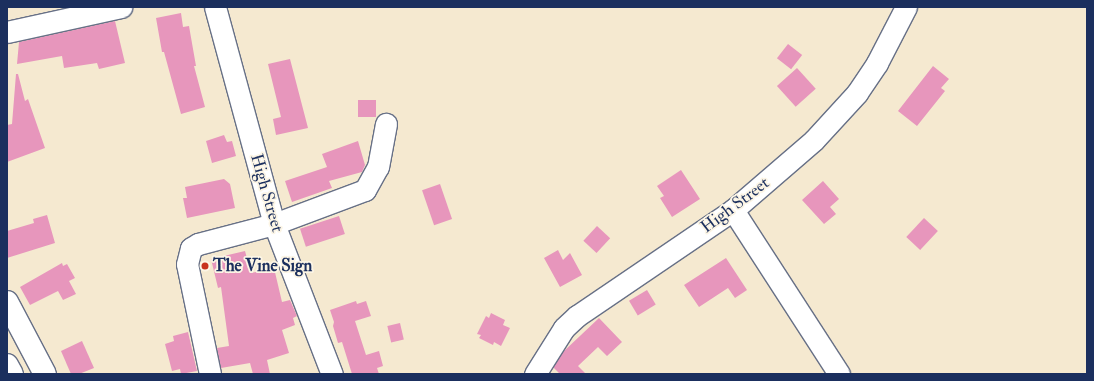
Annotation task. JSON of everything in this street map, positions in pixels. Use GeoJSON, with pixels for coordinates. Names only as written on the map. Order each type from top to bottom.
{"type":"FeatureCollection","features":[{"type":"Feature","properties":{"kind":"highway"},"geometry":{"type":"LineString","coordinates":[[7,302],[45,374]]}},
{"type":"Feature","properties":{"kind":"highway"},"geometry":{"type":"LineString","coordinates":[[7,365],[12,374]]}},
{"type":"Feature","properties":{"kind":"street"},"geometry":{"type":"LineString","coordinates":[[7,32],[121,7]]}},
{"type":"Feature","properties":{"kind":"street","name":"High Street"},"geometry":{"type":"LineString","coordinates":[[215,7],[274,224],[332,374]]}},
{"type":"Feature","properties":{"kind":"street","name":"High Street"},"geometry":{"type":"LineString","coordinates":[[534,374],[564,328],[577,316],[733,210],[835,119],[877,64],[906,7]]}},
{"type":"Feature","properties":{"kind":"street"},"geometry":{"type":"LineString","coordinates":[[210,374],[187,264],[190,252],[198,244],[274,224],[365,190],[378,167],[386,124]]}},
{"type":"Feature","properties":{"kind":"street"},"geometry":{"type":"LineString","coordinates":[[733,210],[839,374]]}},
{"type":"Feature","properties":{"kind":"building"},"geometry":{"type":"Polygon","coordinates":[[[181,13],[183,27],[189,26],[196,66],[194,66],[205,107],[181,114],[164,52],[162,52],[156,18],[181,13]]]}},
{"type":"Feature","properties":{"kind":"building"},"geometry":{"type":"Polygon","coordinates":[[[115,21],[125,63],[99,69],[97,63],[64,68],[62,56],[17,64],[19,42],[115,21]]]}},
{"type":"Feature","properties":{"kind":"building"},"geometry":{"type":"Polygon","coordinates":[[[788,44],[802,55],[791,69],[777,58],[788,44]]]}},
{"type":"Feature","properties":{"kind":"building"},"geometry":{"type":"Polygon","coordinates":[[[290,59],[308,128],[276,135],[273,119],[281,117],[268,64],[290,59]]]}},
{"type":"Feature","properties":{"kind":"building"},"geometry":{"type":"Polygon","coordinates":[[[933,66],[949,79],[941,88],[945,91],[917,126],[898,111],[933,66]]]}},
{"type":"Feature","properties":{"kind":"building"},"geometry":{"type":"Polygon","coordinates":[[[797,68],[816,89],[796,107],[777,86],[797,68]]]}},
{"type":"Feature","properties":{"kind":"building"},"geometry":{"type":"Polygon","coordinates":[[[16,74],[18,74],[25,101],[28,99],[45,148],[7,162],[7,125],[12,124],[16,74]]]}},
{"type":"Feature","properties":{"kind":"building"},"geometry":{"type":"Polygon","coordinates":[[[358,100],[376,100],[376,117],[358,117],[358,100]]]}},
{"type":"Feature","properties":{"kind":"building"},"geometry":{"type":"Polygon","coordinates":[[[224,135],[227,142],[232,141],[236,156],[212,163],[206,141],[224,135]]]}},
{"type":"Feature","properties":{"kind":"building"},"geometry":{"type":"Polygon","coordinates":[[[358,141],[365,165],[362,172],[329,181],[332,188],[292,202],[285,181],[327,167],[322,154],[358,141]]]}},
{"type":"Feature","properties":{"kind":"building"},"geometry":{"type":"Polygon","coordinates":[[[681,170],[700,199],[672,217],[660,198],[664,196],[657,186],[681,170]]]}},
{"type":"Feature","properties":{"kind":"building"},"geometry":{"type":"Polygon","coordinates":[[[224,179],[230,184],[235,208],[187,218],[183,198],[187,198],[185,187],[224,179]]]}},
{"type":"Feature","properties":{"kind":"building"},"geometry":{"type":"Polygon","coordinates":[[[823,181],[839,199],[830,207],[836,214],[824,224],[802,200],[823,181]]]}},
{"type":"Feature","properties":{"kind":"building"},"geometry":{"type":"Polygon","coordinates":[[[440,184],[452,219],[434,225],[422,190],[440,184]]]}},
{"type":"Feature","properties":{"kind":"building"},"geometry":{"type":"Polygon","coordinates":[[[47,215],[55,243],[7,258],[7,231],[34,223],[33,219],[47,215]]]}},
{"type":"Feature","properties":{"kind":"building"},"geometry":{"type":"Polygon","coordinates":[[[339,216],[345,234],[306,247],[300,229],[339,216]]]}},
{"type":"Feature","properties":{"kind":"building"},"geometry":{"type":"Polygon","coordinates":[[[924,218],[938,231],[920,250],[906,237],[924,218]]]}},
{"type":"Feature","properties":{"kind":"building"},"geometry":{"type":"Polygon","coordinates":[[[597,226],[610,238],[597,253],[583,241],[597,226]]]}},
{"type":"Feature","properties":{"kind":"building"},"geometry":{"type":"Polygon","coordinates":[[[558,250],[563,260],[570,253],[582,275],[560,287],[544,258],[558,250]]]}},
{"type":"Feature","properties":{"kind":"building"},"geometry":{"type":"Polygon","coordinates":[[[245,251],[251,273],[274,268],[282,302],[290,300],[297,316],[293,318],[295,325],[282,330],[289,353],[267,360],[270,374],[253,374],[250,363],[221,368],[217,348],[229,346],[221,287],[218,288],[211,259],[245,251]]]}},
{"type":"Feature","properties":{"kind":"building"},"geometry":{"type":"Polygon","coordinates":[[[726,258],[747,290],[735,298],[728,288],[699,307],[684,285],[726,258]]]}},
{"type":"Feature","properties":{"kind":"building"},"geometry":{"type":"Polygon","coordinates":[[[62,263],[63,266],[67,264],[75,278],[69,281],[76,294],[63,300],[58,291],[30,305],[20,287],[62,263]]]}},
{"type":"Feature","properties":{"kind":"building"},"geometry":{"type":"Polygon","coordinates":[[[647,290],[656,305],[638,315],[629,301],[647,290]]]}},
{"type":"Feature","properties":{"kind":"building"},"geometry":{"type":"Polygon","coordinates":[[[356,301],[357,304],[366,301],[371,316],[355,321],[366,355],[379,351],[383,366],[377,368],[379,374],[352,374],[342,342],[338,343],[330,310],[356,301]]]}},
{"type":"Feature","properties":{"kind":"building"},"geometry":{"type":"Polygon","coordinates":[[[491,313],[505,320],[503,325],[510,328],[501,346],[494,342],[493,345],[479,338],[481,335],[477,334],[486,316],[489,318],[491,313]]]}},
{"type":"Feature","properties":{"kind":"building"},"geometry":{"type":"Polygon","coordinates":[[[599,318],[622,342],[607,356],[598,347],[578,366],[586,374],[560,374],[553,367],[563,352],[599,318]]]}},
{"type":"Feature","properties":{"kind":"building"},"geometry":{"type":"Polygon","coordinates":[[[400,323],[404,340],[391,342],[387,326],[400,323]]]}},
{"type":"Feature","properties":{"kind":"building"},"geometry":{"type":"Polygon","coordinates":[[[188,332],[197,371],[181,374],[180,369],[172,371],[165,344],[174,341],[173,336],[188,332]]]}},
{"type":"Feature","properties":{"kind":"building"},"geometry":{"type":"Polygon","coordinates":[[[82,341],[94,368],[79,374],[71,374],[61,351],[82,341]]]}},
{"type":"Feature","properties":{"kind":"place","name":"The Vine Sign"},"geometry":{"type":"Point","coordinates":[205,266]}}]}
